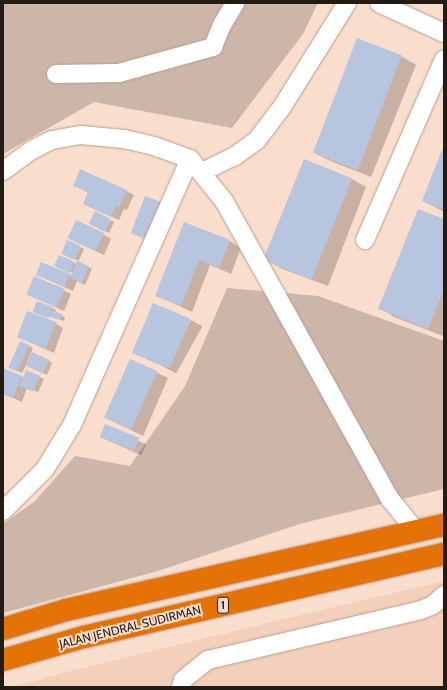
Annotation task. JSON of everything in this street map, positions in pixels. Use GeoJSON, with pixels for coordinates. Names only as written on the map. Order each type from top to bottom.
{"type":"FeatureCollection","features":[{"type":"Feature","properties":{"kind":"highway"},"geometry":{"type":"LineString","coordinates":[[3,629],[66,610],[444,524]]}},
{"type":"Feature","properties":{"kind":"highway","name":"JALAN JENDRAL SUDIRMAN"},"geometry":{"type":"LineString","coordinates":[[3,660],[84,637],[444,554]]}},
{"type":"Feature","properties":{"kind":"street"},"geometry":{"type":"LineString","coordinates":[[56,74],[119,73],[213,47],[222,25],[235,3]]}},
{"type":"Feature","properties":{"kind":"street"},"geometry":{"type":"LineString","coordinates":[[196,165],[235,156],[257,140],[282,106],[347,3]]}},
{"type":"Feature","properties":{"kind":"street"},"geometry":{"type":"LineString","coordinates":[[379,3],[444,32]]}},
{"type":"Feature","properties":{"kind":"street"},"geometry":{"type":"LineString","coordinates":[[365,240],[444,59]]}},
{"type":"Feature","properties":{"kind":"street"},"geometry":{"type":"LineString","coordinates":[[3,171],[32,150],[52,140],[82,135],[124,139],[154,146],[196,165],[224,201],[390,499],[416,531]]}},
{"type":"Feature","properties":{"kind":"street"},"geometry":{"type":"LineString","coordinates":[[3,511],[45,469],[72,425],[196,165]]}},
{"type":"Feature","properties":{"kind":"street"},"geometry":{"type":"LineString","coordinates":[[181,687],[183,680],[208,660],[421,610],[433,605],[444,595]]}},
{"type":"Feature","properties":{"kind":"shaded area"},"geometry":{"type":"Polygon","coordinates":[[[3,3],[318,3],[303,34],[232,128],[94,102],[3,154],[3,3]]]}},
{"type":"Feature","properties":{"kind":"shaded area"},"geometry":{"type":"Polygon","coordinates":[[[227,288],[318,296],[444,341],[444,489],[303,523],[158,571],[3,613],[3,524],[35,501],[75,456],[130,466],[185,386],[227,288]]]}},
{"type":"Feature","properties":{"kind":"shaded area"},"geometry":{"type":"Polygon","coordinates":[[[444,581],[444,687],[14,687],[50,676],[444,581]]]}},
{"type":"Feature","properties":{"kind":"building"},"geometry":{"type":"Polygon","coordinates":[[[357,38],[402,55],[358,170],[313,153],[357,38]]]}},
{"type":"Feature","properties":{"kind":"building"},"geometry":{"type":"Polygon","coordinates":[[[444,145],[444,210],[422,201],[444,145]]]}},
{"type":"Feature","properties":{"kind":"building"},"geometry":{"type":"Polygon","coordinates":[[[304,159],[352,178],[311,280],[263,260],[304,159]]]}},
{"type":"Feature","properties":{"kind":"building"},"geometry":{"type":"Polygon","coordinates":[[[80,169],[127,190],[119,207],[116,205],[111,217],[83,204],[88,192],[73,186],[80,169]]]}},
{"type":"Feature","properties":{"kind":"building"},"geometry":{"type":"Polygon","coordinates":[[[145,196],[163,203],[148,240],[131,233],[145,196]]]}},
{"type":"Feature","properties":{"kind":"building"},"geometry":{"type":"Polygon","coordinates":[[[418,209],[444,219],[444,289],[428,329],[378,309],[418,209]]]}},
{"type":"Feature","properties":{"kind":"building"},"geometry":{"type":"Polygon","coordinates":[[[95,211],[111,219],[105,232],[89,223],[95,211]]]}},
{"type":"Feature","properties":{"kind":"building"},"geometry":{"type":"Polygon","coordinates":[[[76,220],[104,233],[96,251],[68,238],[76,220]]]}},
{"type":"Feature","properties":{"kind":"building"},"geometry":{"type":"Polygon","coordinates":[[[184,222],[230,240],[219,268],[199,260],[181,306],[155,296],[184,222]]]}},
{"type":"Feature","properties":{"kind":"building"},"geometry":{"type":"Polygon","coordinates":[[[67,240],[81,246],[75,260],[61,254],[67,240]]]}},
{"type":"Feature","properties":{"kind":"building"},"geometry":{"type":"Polygon","coordinates":[[[59,255],[75,262],[70,273],[54,266],[59,255]]]}},
{"type":"Feature","properties":{"kind":"building"},"geometry":{"type":"Polygon","coordinates":[[[77,261],[89,266],[82,283],[70,278],[77,261]]]}},
{"type":"Feature","properties":{"kind":"building"},"geometry":{"type":"Polygon","coordinates":[[[41,262],[70,274],[64,287],[36,275],[41,262]]]}},
{"type":"Feature","properties":{"kind":"building"},"geometry":{"type":"Polygon","coordinates":[[[34,276],[64,289],[57,307],[26,294],[34,276]]]}},
{"type":"Feature","properties":{"kind":"building"},"geometry":{"type":"Polygon","coordinates":[[[37,301],[53,307],[49,318],[33,312],[37,301]]]}},
{"type":"Feature","properties":{"kind":"building"},"geometry":{"type":"Polygon","coordinates":[[[153,303],[191,319],[170,369],[132,353],[153,303]]]}},
{"type":"Feature","properties":{"kind":"building"},"geometry":{"type":"Polygon","coordinates":[[[52,310],[62,314],[60,320],[50,317],[52,310]]]}},
{"type":"Feature","properties":{"kind":"building"},"geometry":{"type":"Polygon","coordinates":[[[27,311],[56,322],[46,348],[17,337],[27,311]]]}},
{"type":"Feature","properties":{"kind":"building"},"geometry":{"type":"Polygon","coordinates":[[[20,341],[29,345],[17,372],[8,367],[20,341]]]}},
{"type":"Feature","properties":{"kind":"building"},"geometry":{"type":"Polygon","coordinates":[[[32,352],[49,360],[43,374],[26,366],[32,352]]]}},
{"type":"Feature","properties":{"kind":"building"},"geometry":{"type":"Polygon","coordinates":[[[130,359],[157,371],[131,430],[104,417],[130,359]]]}},
{"type":"Feature","properties":{"kind":"building"},"geometry":{"type":"Polygon","coordinates":[[[3,368],[22,376],[13,398],[3,394],[3,368]]]}},
{"type":"Feature","properties":{"kind":"building"},"geometry":{"type":"Polygon","coordinates":[[[26,370],[40,376],[33,392],[19,386],[26,370]]]}},
{"type":"Feature","properties":{"kind":"building"},"geometry":{"type":"Polygon","coordinates":[[[105,424],[139,438],[134,451],[100,437],[105,424]]]}}]}
